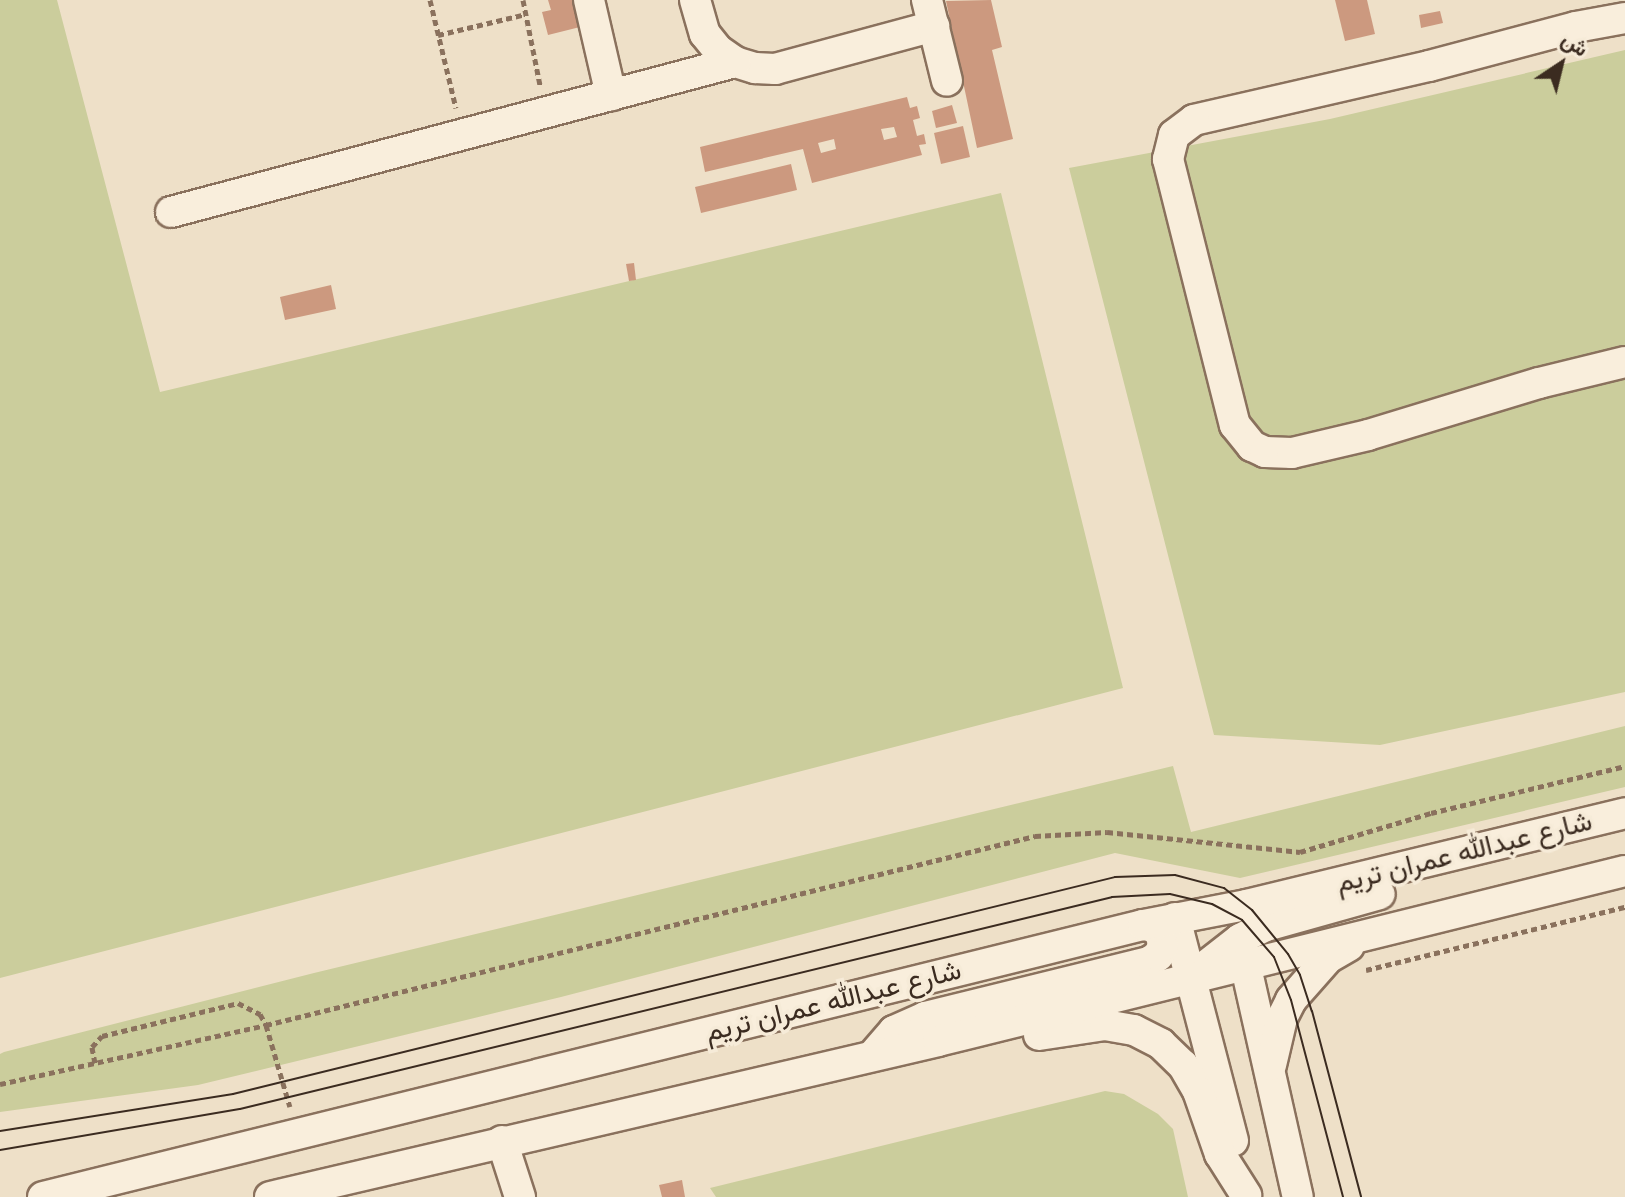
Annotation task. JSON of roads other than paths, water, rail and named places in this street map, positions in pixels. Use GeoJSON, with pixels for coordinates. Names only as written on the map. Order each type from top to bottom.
{"type":"FeatureCollection","features":[{"type":"Feature","properties":{"kind":"street"},"geometry":{"type":"LineString","coordinates":[[589,0],[611,95]]}},
{"type":"Feature","properties":{"kind":"street"},"geometry":{"type":"LineString","coordinates":[[695,0],[705,34],[718,50],[735,62],[755,68],[775,69],[930,13],[947,81]]}},
{"type":"Feature","properties":{"kind":"street"},"geometry":{"type":"LineString","coordinates":[[1625,18],[1576,27],[1429,66],[1194,120],[1174,135],[1168,159],[1235,425],[1252,446],[1265,452],[1292,453],[1368,435],[1539,383],[1625,362]]}},
{"type":"Feature","properties":{"kind":"street"},"geometry":{"type":"LineString","coordinates":[[171,212],[735,62]]}},
{"type":"Feature","properties":{"kind":"street"},"geometry":{"type":"LineString","coordinates":[[1243,951],[1266,926],[1316,910],[1558,850],[1601,830],[1623,814]]}},
{"type":"Feature","properties":{"kind":"street","name":"شارع عبدالله عمران تريم"},"geometry":{"type":"LineString","coordinates":[[43,1197],[1143,925],[1232,908],[1623,814]]}},
{"type":"Feature","properties":{"kind":"street","name":"شارع عبدالله عمران تريم"},"geometry":{"type":"LineString","coordinates":[[270,1197],[938,1041],[1192,978],[1243,951],[1370,933],[1625,871]]}},
{"type":"Feature","properties":{"kind":"street"},"geometry":{"type":"LineString","coordinates":[[1232,908],[1298,1197]]}},
{"type":"Feature","properties":{"kind":"street"},"geometry":{"type":"LineString","coordinates":[[1175,918],[1246,1196]]}},
{"type":"Feature","properties":{"kind":"street"},"geometry":{"type":"LineString","coordinates":[[871,1056],[894,1031],[925,1017],[1149,962],[1158,956],[1163,946],[1161,935],[1154,927],[1143,925]]}},
{"type":"Feature","properties":{"kind":"street"},"geometry":{"type":"LineString","coordinates":[[1270,1071],[1282,1018],[1303,983],[1328,958],[1370,933]]}},
{"type":"Feature","properties":{"kind":"street"},"geometry":{"type":"LineString","coordinates":[[938,1041],[982,1045],[1105,1025],[1134,1030],[1161,1044],[1183,1065],[1198,1091],[1220,1154],[1246,1196]]}},
{"type":"Feature","properties":{"kind":"street"},"geometry":{"type":"LineString","coordinates":[[502,1141],[520,1197]]}},
{"type":"Feature","properties":{"kind":"tram line"},"geometry":{"type":"LineString","coordinates":[[0,1131],[233,1094],[1115,877],[1175,875],[1224,888],[1252,910],[1288,954],[1300,975],[1312,1011],[1361,1197]]}},
{"type":"Feature","properties":{"kind":"tram line"},"geometry":{"type":"LineString","coordinates":[[0,1150],[240,1109],[1112,897],[1170,894],[1212,904],[1242,920],[1274,957],[1291,1000],[1343,1197]]}}]}
